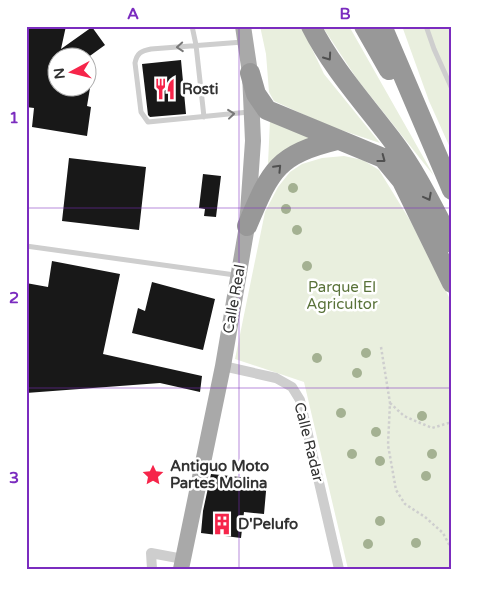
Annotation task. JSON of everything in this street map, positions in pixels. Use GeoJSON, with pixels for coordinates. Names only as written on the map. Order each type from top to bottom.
{"type":"FeatureCollection","features":[{"type":"Feature","properties":{"kind":"highway"},"geometry":{"type":"LineString","coordinates":[[311,26],[327,56],[348,86],[395,144],[452,243]]}},
{"type":"Feature","properties":{"kind":"highway"},"geometry":{"type":"LineString","coordinates":[[364,26],[437,157]]}},
{"type":"Feature","properties":{"kind":"highway"},"geometry":{"type":"LineString","coordinates":[[382,26],[452,190]]}},
{"type":"Feature","properties":{"kind":"highway"},"geometry":{"type":"LineString","coordinates":[[250,73],[256,94],[267,110],[383,158],[402,181],[452,283]]}},
{"type":"Feature","properties":{"kind":"highway"},"geometry":{"type":"LineString","coordinates":[[248,226],[265,185],[274,171],[297,153],[337,140]]}},
{"type":"Feature","properties":{"kind":"main road","name":"Calle Real"},"geometry":{"type":"LineString","coordinates":[[182,564],[223,366],[248,226],[253,141],[250,73],[244,34]]}},
{"type":"Feature","properties":{"kind":"street","name":"Calle Radar"},"geometry":{"type":"LineString","coordinates":[[223,366],[276,378],[292,387],[300,400],[339,569]]}},
{"type":"Feature","properties":{"kind":"street"},"geometry":{"type":"LineString","coordinates":[[152,569],[151,553],[182,564]]}},
{"type":"Feature","properties":{"kind":"lane"},"geometry":{"type":"LineString","coordinates":[[192,26],[204,117]]}},
{"type":"Feature","properties":{"kind":"lane"},"geometry":{"type":"LineString","coordinates":[[426,26],[452,89]]}},
{"type":"Feature","properties":{"kind":"lane"},"geometry":{"type":"LineString","coordinates":[[244,34],[196,45],[141,51],[136,56],[136,64],[141,112],[148,122],[252,112]]}},
{"type":"Feature","properties":{"kind":"lane"},"geometry":{"type":"LineString","coordinates":[[26,246],[238,276]]}},
{"type":"Feature","properties":{"kind":"path"},"geometry":{"type":"LineString","coordinates":[[381,347],[390,403],[388,445],[396,490],[405,504],[425,517],[443,534],[452,550]]}},
{"type":"Feature","properties":{"kind":"path"},"geometry":{"type":"LineString","coordinates":[[390,403],[404,416],[432,428],[452,422]]}},
{"type":"Feature","properties":{"kind":"path"},"geometry":{"type":"LineString","coordinates":[[448,569],[452,566]]}},
{"type":"Feature","properties":{"kind":"green space"},"geometry":{"type":"Polygon","coordinates":[[[260,26],[301,26],[324,74],[380,143],[329,126],[274,101],[269,92],[266,54],[260,26]]]}},
{"type":"Feature","properties":{"kind":"green space"},"geometry":{"type":"Polygon","coordinates":[[[322,26],[349,26],[434,176],[357,79],[322,26]]]}},
{"type":"Feature","properties":{"kind":"green space"},"geometry":{"type":"Polygon","coordinates":[[[402,26],[452,26],[452,152],[429,101],[402,26]]]}},
{"type":"Feature","properties":{"kind":"green space"},"geometry":{"type":"Polygon","coordinates":[[[270,120],[314,136],[288,148],[268,164],[270,120]]]}},
{"type":"Feature","properties":{"kind":"green space","name":"Parque El Agricultor"},"geometry":{"type":"Polygon","coordinates":[[[344,156],[363,160],[379,170],[411,222],[452,303],[452,569],[348,569],[304,382],[235,359],[265,212],[278,187],[290,172],[302,164],[322,158],[344,156]]]}},
{"type":"Feature","properties":{"kind":"building"},"geometry":{"type":"Polygon","coordinates":[[[26,26],[66,26],[61,48],[48,48],[48,98],[88,98],[87,106],[91,107],[87,136],[32,127],[34,108],[26,107],[26,26]]]}},
{"type":"Feature","properties":{"kind":"building"},"geometry":{"type":"Polygon","coordinates":[[[92,27],[105,45],[98,50],[98,48],[62,48],[92,27]]]}},
{"type":"Feature","properties":{"kind":"building","name":"Rosti"},"geometry":{"type":"Polygon","coordinates":[[[181,60],[186,114],[150,117],[148,115],[142,64],[181,60]]]}},
{"type":"Feature","properties":{"kind":"building"},"geometry":{"type":"Polygon","coordinates":[[[69,158],[146,167],[139,230],[62,221],[69,158]]]}},
{"type":"Feature","properties":{"kind":"building"},"geometry":{"type":"Polygon","coordinates":[[[203,174],[221,176],[216,217],[204,216],[205,209],[199,208],[203,174]]]}},
{"type":"Feature","properties":{"kind":"building"},"geometry":{"type":"Polygon","coordinates":[[[52,261],[120,274],[103,354],[202,376],[200,392],[160,383],[26,393],[26,283],[48,287],[52,261]]]}},
{"type":"Feature","properties":{"kind":"building"},"geometry":{"type":"Polygon","coordinates":[[[152,282],[215,299],[203,350],[132,333],[138,308],[145,311],[152,282]]]}},
{"type":"Feature","properties":{"kind":"building"},"geometry":{"type":"Polygon","coordinates":[[[211,474],[267,480],[264,514],[244,512],[241,538],[201,533],[203,511],[211,474]]]}},
{"type":"Feature","properties":{"kind":"place","name":"Rosti"},"geometry":{"type":"Point","coordinates":[165,89]}},
{"type":"Feature","properties":{"kind":"place","name":"Antiguo Moto Partes Molina"},"geometry":{"type":"Point","coordinates":[153,475]}},
{"type":"Feature","properties":{"kind":"place","name":"D'Pelufo"},"geometry":{"type":"Point","coordinates":[222,524]}}]}
